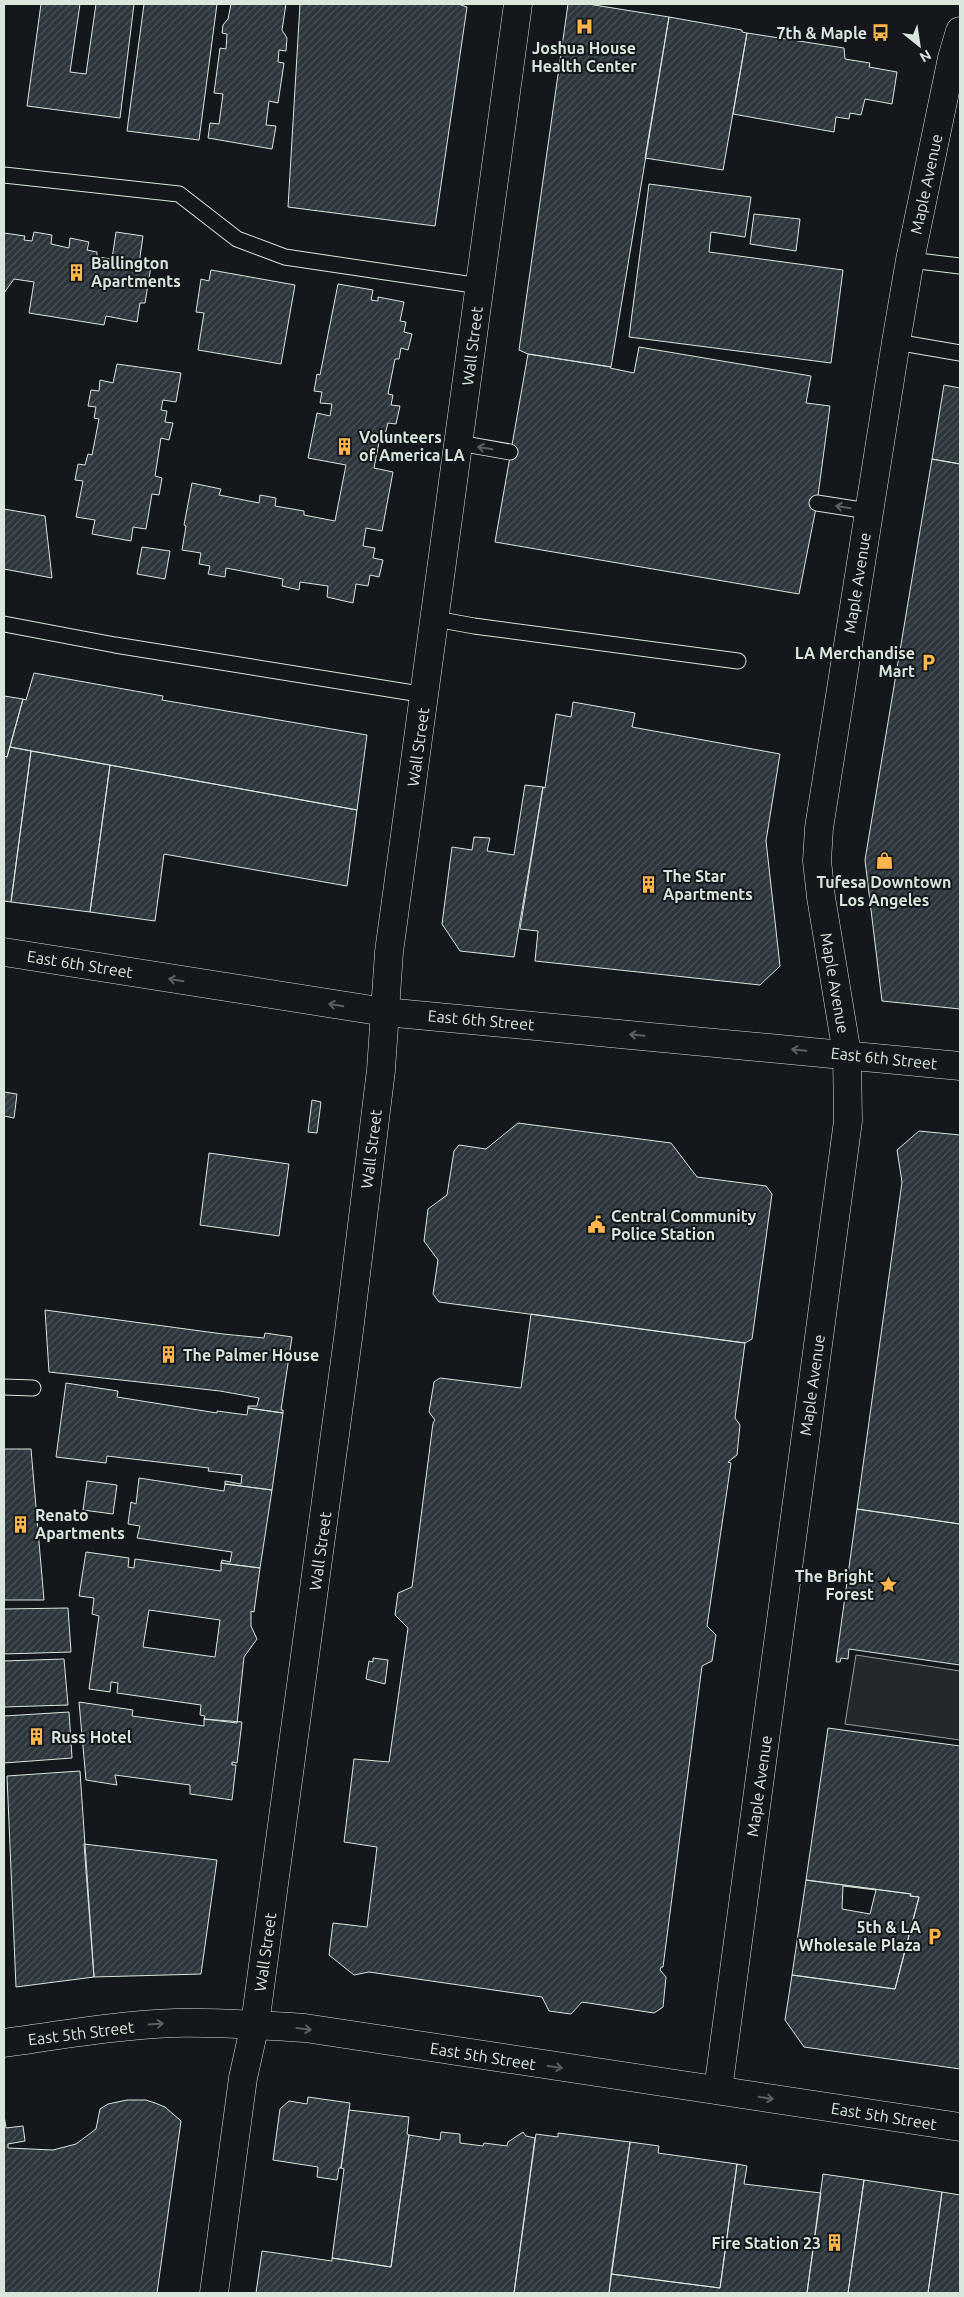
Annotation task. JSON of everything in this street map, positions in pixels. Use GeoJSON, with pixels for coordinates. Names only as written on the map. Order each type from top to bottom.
{"type":"FeatureCollection","features":[{"type":"Feature","properties":{"kind":"street","name":"Wall Street"},"geometry":{"type":"LineString","coordinates":[[214,2293],[243,2078],[255,2024],[349,1331],[381,1070],[389,952],[426,695],[518,4]]}},
{"type":"Feature","properties":{"kind":"street","name":"Maple Avenue"},"geometry":{"type":"LineString","coordinates":[[718,2090],[848,1121],[847,1054],[824,917],[817,861],[820,828],[868,511],[910,260],[952,58],[960,31]]}},
{"type":"Feature","properties":{"kind":"street","name":"East 6th Street"},"geometry":{"type":"LineString","coordinates":[[4,952],[385,1012],[960,1066]]}},
{"type":"Feature","properties":{"kind":"street","name":"East 5th Street"},"geometry":{"type":"LineString","coordinates":[[4,2043],[132,2026],[175,2023],[255,2024],[305,2028],[489,2058],[718,2090],[960,2127]]}},
{"type":"Feature","properties":{"kind":"lane"},"geometry":{"type":"LineString","coordinates":[[4,175],[179,194],[237,238],[285,257],[480,286]]}},
{"type":"Feature","properties":{"kind":"lane"},"geometry":{"type":"LineString","coordinates":[[910,260],[960,266]]}},
{"type":"Feature","properties":{"kind":"lane"},"geometry":{"type":"LineString","coordinates":[[896,342],[960,353]]}},
{"type":"Feature","properties":{"kind":"lane"},"geometry":{"type":"LineString","coordinates":[[459,443],[510,452]]}},
{"type":"Feature","properties":{"kind":"lane"},"geometry":{"type":"LineString","coordinates":[[817,502],[868,511]]}},
{"type":"Feature","properties":{"kind":"lane"},"geometry":{"type":"LineString","coordinates":[[436,619],[474,626],[738,661]]}},
{"type":"Feature","properties":{"kind":"lane"},"geometry":{"type":"LineString","coordinates":[[4,624],[115,645],[426,695]]}},
{"type":"Feature","properties":{"kind":"lane"},"geometry":{"type":"LineString","coordinates":[[4,1388],[33,1388]]}},
{"type":"Feature","properties":{"kind":"shaded area"},"geometry":{"type":"Polygon","coordinates":[[[856,1655],[960,1671],[960,1740],[845,1724],[856,1655]]]}},
{"type":"Feature","properties":{"kind":"building"},"geometry":{"type":"Polygon","coordinates":[[[41,4],[80,4],[70,72],[86,74],[96,4],[134,4],[120,118],[27,106],[41,4]]]}},
{"type":"Feature","properties":{"kind":"building"},"geometry":{"type":"Polygon","coordinates":[[[144,4],[217,4],[199,140],[127,131],[144,4]]]}},
{"type":"Feature","properties":{"kind":"building"},"geometry":{"type":"Polygon","coordinates":[[[231,4],[286,4],[282,30],[287,38],[286,51],[279,50],[278,62],[284,63],[278,103],[269,101],[266,125],[276,126],[272,149],[208,138],[210,123],[219,124],[223,94],[214,93],[220,48],[226,49],[227,34],[222,33],[223,25],[228,19],[231,4]]]}},
{"type":"Feature","properties":{"kind":"building"},"geometry":{"type":"Polygon","coordinates":[[[300,4],[458,4],[467,7],[435,226],[288,207],[300,4]]]}},
{"type":"Feature","properties":{"kind":"building"},"geometry":{"type":"Polygon","coordinates":[[[568,4],[588,4],[669,17],[611,367],[528,354],[519,350],[568,4]]]}},
{"type":"Feature","properties":{"kind":"building"},"geometry":{"type":"Polygon","coordinates":[[[669,17],[742,30],[742,32],[747,33],[723,170],[645,158],[669,17]]]}},
{"type":"Feature","properties":{"kind":"building"},"geometry":{"type":"Polygon","coordinates":[[[747,33],[844,48],[845,59],[870,63],[869,67],[897,72],[892,104],[865,99],[861,115],[850,113],[849,119],[836,117],[834,132],[733,114],[747,33]]]}},
{"type":"Feature","properties":{"kind":"building"},"geometry":{"type":"Polygon","coordinates":[[[649,184],[751,197],[745,237],[711,232],[709,252],[843,270],[831,363],[629,337],[649,184]]]}},
{"type":"Feature","properties":{"kind":"building"},"geometry":{"type":"Polygon","coordinates":[[[754,214],[800,219],[796,251],[750,244],[754,214]]]}},
{"type":"Feature","properties":{"kind":"building","name":"Ballington Apartments"},"geometry":{"type":"Polygon","coordinates":[[[34,232],[52,235],[51,244],[69,248],[70,238],[89,242],[87,250],[97,252],[97,257],[112,259],[116,232],[143,236],[139,264],[151,266],[145,303],[140,303],[137,322],[106,316],[104,325],[29,313],[34,282],[14,279],[4,293],[4,233],[25,236],[24,240],[32,241],[34,232]]]}},
{"type":"Feature","properties":{"kind":"building"},"geometry":{"type":"Polygon","coordinates":[[[211,270],[295,285],[281,364],[198,350],[204,313],[196,312],[201,279],[209,281],[211,270]]]}},
{"type":"Feature","properties":{"kind":"building","name":"Volunteers of America LA"},"geometry":{"type":"Polygon","coordinates":[[[338,284],[373,290],[371,300],[378,301],[378,297],[404,302],[400,321],[406,322],[404,332],[412,334],[408,350],[401,348],[399,359],[395,359],[388,394],[393,395],[391,405],[400,406],[396,424],[388,423],[385,434],[381,432],[374,468],[393,472],[382,531],[366,528],[363,546],[375,548],[373,558],[383,560],[379,577],[370,575],[368,586],[356,584],[353,603],[327,597],[328,586],[300,582],[299,590],[282,586],[283,579],[226,568],[225,577],[208,574],[210,566],[199,564],[201,553],[182,550],[186,526],[184,525],[192,483],[221,489],[219,495],[259,503],[260,495],[276,498],[275,506],[304,511],[304,515],[335,521],[346,465],[308,458],[317,413],[330,416],[332,404],[320,403],[322,392],[314,391],[317,374],[320,375],[338,284]]]}},
{"type":"Feature","properties":{"kind":"building"},"geometry":{"type":"Polygon","coordinates":[[[639,347],[811,376],[806,403],[830,406],[817,503],[799,594],[495,542],[528,354],[611,367],[634,373],[639,347]]]}},
{"type":"Feature","properties":{"kind":"building"},"geometry":{"type":"Polygon","coordinates":[[[117,364],[181,373],[176,402],[163,400],[161,410],[167,411],[165,422],[173,423],[169,440],[161,438],[155,476],[162,478],[159,495],[152,494],[146,529],[133,527],[131,541],[92,534],[95,520],[76,517],[83,481],[75,480],[78,464],[85,465],[88,454],[92,455],[99,419],[94,418],[96,407],[88,406],[91,390],[99,391],[100,380],[113,383],[117,364]]]}},
{"type":"Feature","properties":{"kind":"building"},"geometry":{"type":"Polygon","coordinates":[[[944,385],[960,388],[960,464],[932,459],[944,385]]]}},
{"type":"Feature","properties":{"kind":"building","name":"LA Merchandise Mart"},"geometry":{"type":"Polygon","coordinates":[[[932,459],[960,464],[960,1009],[882,1001],[865,860],[932,459]]]}},
{"type":"Feature","properties":{"kind":"building"},"geometry":{"type":"Polygon","coordinates":[[[4,509],[45,516],[52,578],[4,569],[4,509]]]}},
{"type":"Feature","properties":{"kind":"building"},"geometry":{"type":"Polygon","coordinates":[[[142,547],[170,551],[165,579],[137,574],[142,547]]]}},
{"type":"Feature","properties":{"kind":"building"},"geometry":{"type":"Polygon","coordinates":[[[34,673],[163,696],[162,700],[367,735],[357,810],[10,747],[23,699],[26,700],[34,673]]]}},
{"type":"Feature","properties":{"kind":"building"},"geometry":{"type":"Polygon","coordinates":[[[4,696],[23,699],[7,757],[4,756],[4,696]]]}},
{"type":"Feature","properties":{"kind":"building","name":"The Star Apartments"},"geometry":{"type":"Polygon","coordinates":[[[573,702],[635,713],[632,727],[780,754],[766,841],[780,966],[760,985],[535,961],[538,931],[520,929],[556,714],[571,717],[573,702]]]}},
{"type":"Feature","properties":{"kind":"building"},"geometry":{"type":"Polygon","coordinates":[[[10,747],[31,751],[11,902],[4,901],[4,756],[7,757],[10,747]]]}},
{"type":"Feature","properties":{"kind":"building"},"geometry":{"type":"Polygon","coordinates":[[[31,751],[110,765],[90,912],[11,902],[31,751]]]}},
{"type":"Feature","properties":{"kind":"building"},"geometry":{"type":"Polygon","coordinates":[[[110,765],[357,810],[347,886],[164,854],[155,921],[90,912],[110,765]]]}},
{"type":"Feature","properties":{"kind":"building"},"geometry":{"type":"Polygon","coordinates":[[[525,785],[543,787],[514,957],[460,951],[442,924],[452,847],[472,850],[474,837],[490,838],[487,851],[514,855],[525,785]]]}},
{"type":"Feature","properties":{"kind":"building"},"geometry":{"type":"Polygon","coordinates":[[[4,1092],[17,1094],[14,1118],[4,1116],[4,1092]]]}},
{"type":"Feature","properties":{"kind":"building"},"geometry":{"type":"Polygon","coordinates":[[[312,1100],[321,1102],[317,1133],[308,1132],[312,1100]]]}},
{"type":"Feature","properties":{"kind":"building","name":"Central Community Police Station"},"geometry":{"type":"Polygon","coordinates":[[[518,1123],[671,1143],[697,1177],[766,1186],[772,1194],[752,1339],[745,1343],[439,1302],[433,1294],[438,1260],[424,1241],[428,1209],[447,1195],[454,1151],[459,1145],[486,1149],[518,1123]]]}},
{"type":"Feature","properties":{"kind":"building"},"geometry":{"type":"Polygon","coordinates":[[[919,1131],[960,1135],[960,1524],[857,1509],[902,1182],[897,1150],[919,1131]]]}},
{"type":"Feature","properties":{"kind":"building"},"geometry":{"type":"Polygon","coordinates":[[[209,1153],[289,1164],[279,1236],[200,1225],[209,1153]]]}},
{"type":"Feature","properties":{"kind":"building","name":"The Palmer House"},"geometry":{"type":"Polygon","coordinates":[[[45,1310],[223,1334],[264,1338],[265,1333],[292,1337],[281,1410],[283,1410],[283,1413],[248,1408],[248,1406],[257,1406],[259,1398],[220,1391],[49,1372],[45,1310]]]}},
{"type":"Feature","properties":{"kind":"building"},"geometry":{"type":"Polygon","coordinates":[[[531,1314],[745,1343],[735,1418],[740,1425],[737,1455],[728,1462],[731,1463],[707,1626],[716,1635],[712,1661],[702,1666],[663,1967],[660,1970],[666,1977],[663,2007],[654,2013],[582,2002],[571,2014],[549,2011],[542,1997],[369,1972],[354,1975],[329,1955],[333,1923],[367,1927],[377,1847],[344,1842],[354,1759],[389,1762],[408,1628],[395,1615],[398,1593],[412,1587],[433,1423],[435,1420],[429,1412],[434,1382],[440,1378],[521,1388],[531,1314]]]}},
{"type":"Feature","properties":{"kind":"building"},"geometry":{"type":"Polygon","coordinates":[[[66,1383],[118,1391],[117,1397],[217,1413],[217,1411],[247,1415],[248,1408],[283,1413],[272,1490],[225,1484],[225,1481],[241,1484],[242,1475],[208,1471],[209,1468],[107,1456],[106,1463],[56,1457],[66,1383]]]}},
{"type":"Feature","properties":{"kind":"building","name":"Renato Apartments"},"geometry":{"type":"Polygon","coordinates":[[[4,1449],[31,1449],[44,1600],[4,1600],[4,1449]]]}},
{"type":"Feature","properties":{"kind":"building"},"geometry":{"type":"Polygon","coordinates":[[[139,1478],[224,1491],[225,1484],[272,1490],[260,1568],[221,1563],[222,1560],[230,1562],[232,1552],[137,1538],[140,1526],[128,1524],[131,1502],[136,1504],[139,1478]]]}},
{"type":"Feature","properties":{"kind":"building"},"geometry":{"type":"Polygon","coordinates":[[[87,1481],[117,1485],[113,1514],[83,1510],[87,1481]]]}},
{"type":"Feature","properties":{"kind":"building"},"geometry":{"type":"Polygon","coordinates":[[[857,1509],[960,1524],[960,1665],[849,1649],[848,1659],[841,1658],[840,1662],[836,1662],[857,1509]]]}},
{"type":"Feature","properties":{"kind":"building"},"geometry":{"type":"Polygon","coordinates":[[[86,1552],[129,1558],[128,1567],[134,1568],[135,1559],[221,1571],[221,1563],[260,1568],[254,1612],[251,1611],[251,1626],[257,1639],[244,1657],[237,1723],[204,1719],[205,1716],[200,1715],[201,1705],[117,1693],[118,1683],[111,1682],[110,1692],[89,1689],[99,1616],[92,1614],[94,1598],[79,1596],[86,1552]],[[149,1610],[143,1647],[215,1657],[220,1620],[149,1610]]]}},
{"type":"Feature","properties":{"kind":"building"},"geometry":{"type":"Polygon","coordinates":[[[68,1608],[71,1652],[4,1654],[4,1609],[68,1608]]]}},
{"type":"Feature","properties":{"kind":"building"},"geometry":{"type":"Polygon","coordinates":[[[373,1658],[388,1660],[385,1684],[366,1679],[369,1661],[373,1662],[373,1658]]]}},
{"type":"Feature","properties":{"kind":"building","name":"Russ Hotel"},"geometry":{"type":"Polygon","coordinates":[[[64,1659],[68,1705],[4,1707],[4,1661],[64,1659]]]}},
{"type":"Feature","properties":{"kind":"building"},"geometry":{"type":"Polygon","coordinates":[[[79,1702],[133,1710],[132,1716],[204,1726],[204,1719],[242,1722],[237,1763],[232,1762],[232,1765],[236,1765],[232,1800],[190,1794],[190,1785],[115,1775],[117,1785],[86,1780],[79,1702]]]}},
{"type":"Feature","properties":{"kind":"building","name":"Russ Hotel"},"geometry":{"type":"Polygon","coordinates":[[[69,1712],[72,1758],[4,1763],[4,1716],[69,1712]]]}},
{"type":"Feature","properties":{"kind":"building","name":"5th & LA Wholesale Plaza"},"geometry":{"type":"Polygon","coordinates":[[[828,1728],[960,1746],[960,2069],[804,2047],[785,2020],[792,1975],[895,1989],[919,1897],[910,1896],[911,1894],[806,1880],[828,1728]]]}},
{"type":"Feature","properties":{"kind":"building"},"geometry":{"type":"Polygon","coordinates":[[[80,1771],[94,1977],[16,1987],[7,1776],[80,1771]]]}},
{"type":"Feature","properties":{"kind":"building"},"geometry":{"type":"Polygon","coordinates":[[[84,1844],[217,1860],[201,1974],[94,1977],[84,1844]]]}},
{"type":"Feature","properties":{"kind":"building"},"geometry":{"type":"Polygon","coordinates":[[[806,1880],[911,1894],[910,1896],[919,1897],[895,1989],[792,1975],[806,1880]],[[843,1886],[842,1909],[870,1914],[876,1890],[843,1886]]]}},
{"type":"Feature","properties":{"kind":"building"},"geometry":{"type":"Polygon","coordinates":[[[308,2097],[350,2103],[341,2168],[339,2168],[337,2180],[317,2177],[318,2167],[273,2160],[280,2109],[289,2101],[307,2104],[308,2097]]]}},
{"type":"Feature","properties":{"kind":"building"},"geometry":{"type":"Polygon","coordinates":[[[127,2100],[146,2100],[155,2103],[165,2107],[181,2121],[157,2293],[4,2293],[4,2115],[6,2128],[23,2126],[25,2141],[8,2144],[8,2148],[53,2150],[76,2144],[96,2129],[100,2109],[108,2104],[127,2100]]]}},
{"type":"Feature","properties":{"kind":"building"},"geometry":{"type":"Polygon","coordinates":[[[349,2110],[409,2117],[407,2134],[409,2135],[391,2267],[332,2258],[344,2169],[341,2168],[349,2110]]]}},
{"type":"Feature","properties":{"kind":"building"},"geometry":{"type":"Polygon","coordinates":[[[441,2132],[460,2134],[460,2143],[483,2146],[484,2143],[507,2146],[508,2142],[523,2132],[526,2136],[535,2138],[514,2293],[256,2293],[262,2251],[332,2261],[332,2258],[391,2267],[409,2135],[440,2140],[441,2132]]]}},
{"type":"Feature","properties":{"kind":"building"},"geometry":{"type":"Polygon","coordinates":[[[558,2133],[630,2142],[609,2293],[514,2293],[536,2134],[558,2137],[558,2133]]]}},
{"type":"Feature","properties":{"kind":"building"},"geometry":{"type":"Polygon","coordinates":[[[630,2142],[659,2146],[658,2153],[737,2164],[720,2288],[611,2274],[630,2142]]]}},
{"type":"Feature","properties":{"kind":"building"},"geometry":{"type":"Polygon","coordinates":[[[737,2164],[747,2166],[744,2184],[821,2193],[807,2293],[609,2293],[611,2274],[720,2288],[737,2164]]]}},
{"type":"Feature","properties":{"kind":"building","name":"Fire Station 23"},"geometry":{"type":"Polygon","coordinates":[[[823,2174],[864,2180],[848,2293],[807,2293],[823,2174]]]}},
{"type":"Feature","properties":{"kind":"building"},"geometry":{"type":"Polygon","coordinates":[[[864,2180],[942,2192],[928,2293],[848,2293],[864,2180]]]}},
{"type":"Feature","properties":{"kind":"building"},"geometry":{"type":"Polygon","coordinates":[[[942,2192],[960,2195],[960,2293],[928,2293],[942,2192]]]}},
{"type":"Feature","properties":{"kind":"place","name":"Joshua House Health Center"},"geometry":{"type":"Point","coordinates":[584,26]}},
{"type":"Feature","properties":{"kind":"place","name":"7th & Maple"},"geometry":{"type":"Point","coordinates":[881,33]}},
{"type":"Feature","properties":{"kind":"place","name":"Ballington Apartments"},"geometry":{"type":"Point","coordinates":[77,272]}},
{"type":"Feature","properties":{"kind":"place","name":"Volunteers of America LA"},"geometry":{"type":"Point","coordinates":[345,446]}},
{"type":"Feature","properties":{"kind":"place","name":"LA Merchandise Mart"},"geometry":{"type":"Point","coordinates":[929,662]}},
{"type":"Feature","properties":{"kind":"place","name":"Tufesa Downtown Los Angeles"},"geometry":{"type":"Point","coordinates":[884,860]}},
{"type":"Feature","properties":{"kind":"place","name":"The Star Apartments"},"geometry":{"type":"Point","coordinates":[649,885]}},
{"type":"Feature","properties":{"kind":"place","name":"Central Community Police Station"},"geometry":{"type":"Point","coordinates":[597,1225]}},
{"type":"Feature","properties":{"kind":"place","name":"The Palmer House"},"geometry":{"type":"Point","coordinates":[169,1355]}},
{"type":"Feature","properties":{"kind":"place","name":"Renato Apartments"},"geometry":{"type":"Point","coordinates":[21,1524]}},
{"type":"Feature","properties":{"kind":"place","name":"The Bright Forest"},"geometry":{"type":"Point","coordinates":[888,1585]}},
{"type":"Feature","properties":{"kind":"place","name":"Russ Hotel"},"geometry":{"type":"Point","coordinates":[37,1737]}},
{"type":"Feature","properties":{"kind":"place","name":"5th & LA Wholesale Plaza"},"geometry":{"type":"Point","coordinates":[935,1936]}},
{"type":"Feature","properties":{"kind":"place","name":"Fire Station 23"},"geometry":{"type":"Point","coordinates":[835,2243]}}]}
